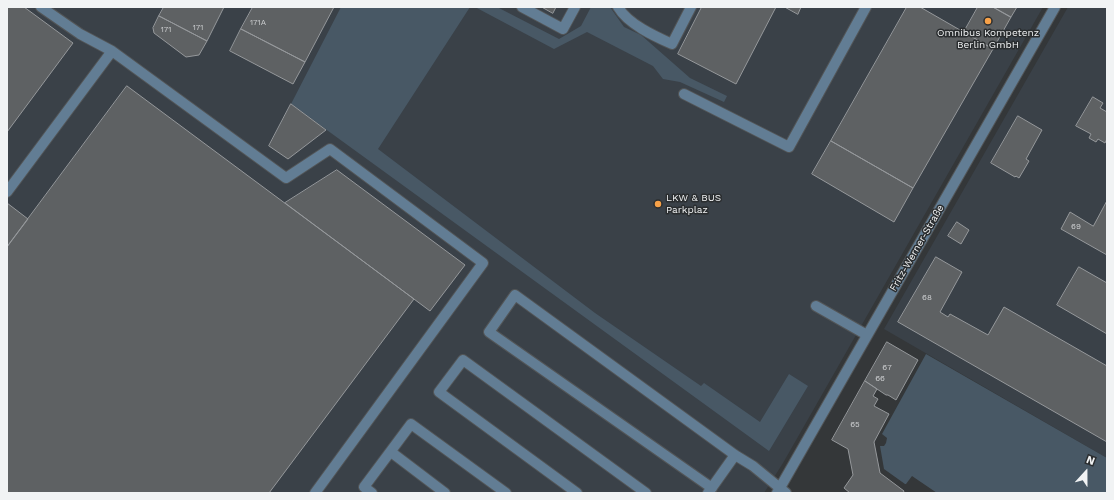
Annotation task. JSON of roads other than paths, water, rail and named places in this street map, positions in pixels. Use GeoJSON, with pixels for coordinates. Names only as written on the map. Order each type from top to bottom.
{"type":"FeatureCollection","features":[{"type":"Feature","properties":{"kind":"street"},"geometry":{"type":"LineString","coordinates":[[41,7],[80,34],[112,52],[286,178],[330,149],[483,263],[315,493]]}},
{"type":"Feature","properties":{"kind":"street"},"geometry":{"type":"LineString","coordinates":[[522,7],[563,29],[575,7]]}},
{"type":"Feature","properties":{"kind":"street"},"geometry":{"type":"LineString","coordinates":[[618,7],[623,15],[654,36],[672,44],[691,7]]}},
{"type":"Feature","properties":{"kind":"street"},"geometry":{"type":"LineString","coordinates":[[684,94],[789,147],[866,7]]}},
{"type":"Feature","properties":{"kind":"street","name":"Fritz-Werner-Straße"},"geometry":{"type":"LineString","coordinates":[[781,492],[867,336],[1055,7]]}},
{"type":"Feature","properties":{"kind":"street"},"geometry":{"type":"LineString","coordinates":[[7,192],[112,52]]}},
{"type":"Feature","properties":{"kind":"street"},"geometry":{"type":"LineString","coordinates":[[734,455],[710,490],[489,332],[515,295],[734,455],[753,466],[781,492]]}},
{"type":"Feature","properties":{"kind":"street"},"geometry":{"type":"LineString","coordinates":[[816,306],[867,336]]}},
{"type":"Feature","properties":{"kind":"street"},"geometry":{"type":"LineString","coordinates":[[577,493],[440,392],[463,360],[646,493]]}},
{"type":"Feature","properties":{"kind":"street"},"geometry":{"type":"LineString","coordinates":[[372,493],[364,487],[411,424],[506,493]]}},
{"type":"Feature","properties":{"kind":"street"},"geometry":{"type":"LineString","coordinates":[[391,452],[445,493]]}},
{"type":"Feature","properties":{"kind":"place","name":"Omnibus Kompetenz Berlin GmbH"},"geometry":{"type":"Point","coordinates":[988,21]}},
{"type":"Feature","properties":{"kind":"place","name":"LKW & BUS Parkplaz"},"geometry":{"type":"Point","coordinates":[658,204]}}]}
